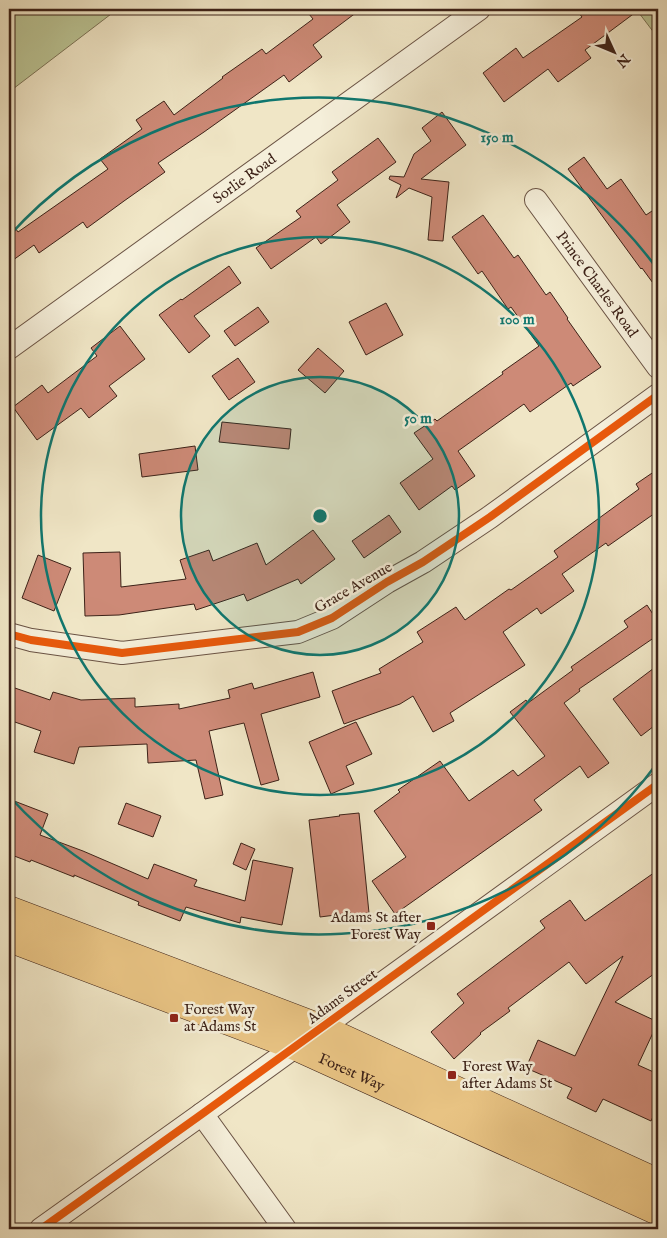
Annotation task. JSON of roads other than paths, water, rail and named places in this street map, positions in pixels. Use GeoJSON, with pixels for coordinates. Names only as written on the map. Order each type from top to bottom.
{"type":"FeatureCollection","features":[{"type":"Feature","properties":{"kind":"main road","name":"Forest Way"},"geometry":{"type":"LineString","coordinates":[[9,910],[320,1028],[658,1183]]}},
{"type":"Feature","properties":{"kind":"main road","name":"Forest Way"},"geometry":{"type":"LineString","coordinates":[[9,938],[296,1046],[658,1211]]}},
{"type":"Feature","properties":{"kind":"street","name":"Sorlie Road"},"geometry":{"type":"LineString","coordinates":[[9,348],[479,9]]}},
{"type":"Feature","properties":{"kind":"street","name":"Prince Charles Road"},"geometry":{"type":"LineString","coordinates":[[536,200],[658,367]]}},
{"type":"Feature","properties":{"kind":"street","name":"Grace Avenue"},"geometry":{"type":"LineString","coordinates":[[9,634],[31,640],[122,653],[298,632],[332,618],[430,557],[490,517],[658,395]]}},
{"type":"Feature","properties":{"kind":"street","name":"Adams Street"},"geometry":{"type":"LineString","coordinates":[[41,1229],[658,784]]}},
{"type":"Feature","properties":{"kind":"street"},"geometry":{"type":"LineString","coordinates":[[202,1114],[285,1229]]}},
{"type":"Feature","properties":{"kind":"place","name":"Adams St after Forest Way"},"geometry":{"type":"Point","coordinates":[431,926]}},
{"type":"Feature","properties":{"kind":"place","name":"Forest Way at Adams St"},"geometry":{"type":"Point","coordinates":[174,1018]}},
{"type":"Feature","properties":{"kind":"place","name":"Forest Way after Adams St"},"geometry":{"type":"Point","coordinates":[452,1075]}}]}
